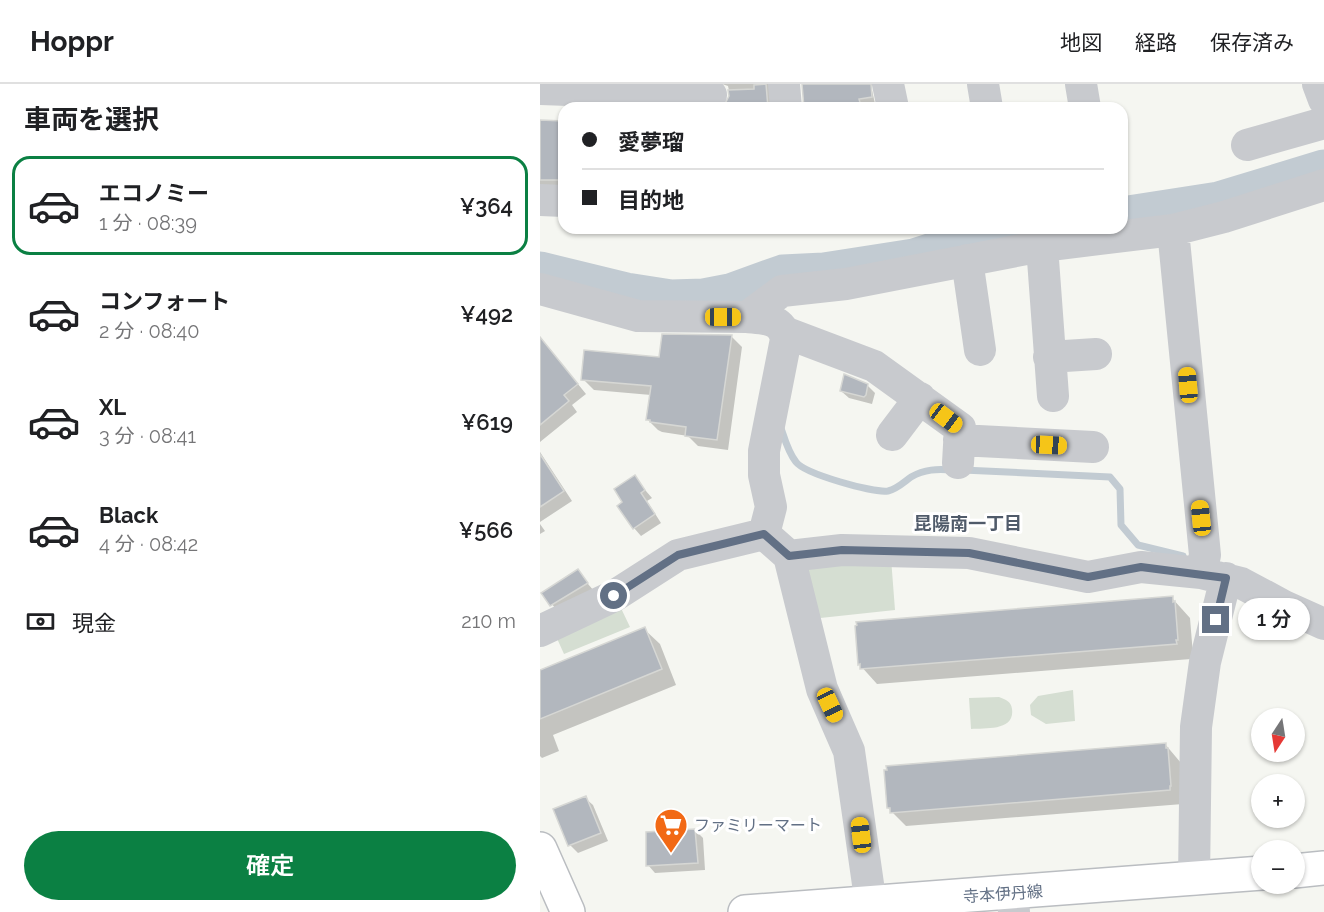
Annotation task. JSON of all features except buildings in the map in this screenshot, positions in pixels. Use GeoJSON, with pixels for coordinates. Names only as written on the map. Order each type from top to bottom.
{"type":"FeatureCollection","features":[{"type":"Feature","properties":{"kind":"main road"},"geometry":{"type":"LineString","coordinates":[[540,849],[568,912]]}},
{"type":"Feature","properties":{"kind":"main road"},"geometry":{"type":"LineString","coordinates":[[1305,870],[1324,868]]}},
{"type":"Feature","properties":{"kind":"main road","name":"寺本伊丹線"},"geometry":{"type":"LineString","coordinates":[[745,912],[1013,903],[1194,879],[1251,874]]}},
{"type":"Feature","properties":{"kind":"street"},"geometry":{"type":"LineString","coordinates":[[784,84],[786,102]]}},
{"type":"Feature","properties":{"kind":"street"},"geometry":{"type":"LineString","coordinates":[[888,84],[891,102]]}},
{"type":"Feature","properties":{"kind":"street"},"geometry":{"type":"LineString","coordinates":[[983,84],[986,102]]}},
{"type":"Feature","properties":{"kind":"street"},"geometry":{"type":"LineString","coordinates":[[1081,84],[1084,102]]}},
{"type":"Feature","properties":{"kind":"street"},"geometry":{"type":"LineString","coordinates":[[1318,84],[1324,100]]}},
{"type":"Feature","properties":{"kind":"street"},"geometry":{"type":"LineString","coordinates":[[540,89],[711,96]]}},
{"type":"Feature","properties":{"kind":"street"},"geometry":{"type":"LineString","coordinates":[[1247,145],[1324,123]]}},
{"type":"Feature","properties":{"kind":"street"},"geometry":{"type":"LineString","coordinates":[[747,317],[782,291],[846,284],[1042,246],[1173,230],[1224,217],[1324,185]]}},
{"type":"Feature","properties":{"kind":"street"},"geometry":{"type":"LineString","coordinates":[[540,200],[558,201]]}},
{"type":"Feature","properties":{"kind":"street"},"geometry":{"type":"LineString","coordinates":[[1173,230],[1205,555],[1214,576],[1196,727],[1194,879]]}},
{"type":"Feature","properties":{"kind":"street"},"geometry":{"type":"LineString","coordinates":[[1042,246],[1053,396]]}},
{"type":"Feature","properties":{"kind":"street"},"geometry":{"type":"LineString","coordinates":[[967,260],[980,350]]}},
{"type":"Feature","properties":{"kind":"street"},"geometry":{"type":"LineString","coordinates":[[540,289],[638,316],[747,317],[771,320],[779,324],[784,332],[786,344],[764,451],[764,475],[771,507],[764,534]]}},
{"type":"Feature","properties":{"kind":"street"},"geometry":{"type":"LineString","coordinates":[[784,332],[874,366],[960,428],[959,451],[1093,447]]}},
{"type":"Feature","properties":{"kind":"street"},"geometry":{"type":"LineString","coordinates":[[1049,357],[1096,354]]}},
{"type":"Feature","properties":{"kind":"street"},"geometry":{"type":"LineString","coordinates":[[892,435],[920,398]]}},
{"type":"Feature","properties":{"kind":"street"},"geometry":{"type":"LineString","coordinates":[[764,534],[789,556],[822,689],[849,751],[871,908]]}},
{"type":"Feature","properties":{"kind":"street"},"geometry":{"type":"LineString","coordinates":[[540,631],[614,596],[678,555],[764,534]]}},
{"type":"Feature","properties":{"kind":"street"},"geometry":{"type":"LineString","coordinates":[[789,556],[842,550],[969,553],[1088,577],[1141,567],[1214,576],[1241,583],[1324,624]]}},
{"type":"Feature","properties":{"kind":"shaded area"},"geometry":{"type":"Polygon","coordinates":[[[891,558],[895,610],[811,619],[804,561],[891,558]]]}},
{"type":"Feature","properties":{"kind":"shaded area"},"geometry":{"type":"Polygon","coordinates":[[[619,604],[630,627],[564,654],[555,634],[619,604]]]}},
{"type":"Feature","properties":{"kind":"shaded area"},"geometry":{"type":"Polygon","coordinates":[[[1073,690],[1075,721],[1046,724],[1031,715],[1030,705],[1038,696],[1073,690]]]}},
{"type":"Feature","properties":{"kind":"shaded area"},"geometry":{"type":"Polygon","coordinates":[[[999,697],[1011,704],[1012,716],[1009,721],[998,727],[971,729],[969,698],[999,697]]]}},
{"type":"Feature","properties":{"kind":"waterway"},"geometry":{"type":"LineString","coordinates":[[1128,215],[1219,201],[1324,169]]}},
{"type":"Feature","properties":{"kind":"waterway"},"geometry":{"type":"LineString","coordinates":[[1128,200],[1146,205],[1157,211]]}},
{"type":"Feature","properties":{"kind":"waterway"},"geometry":{"type":"LineString","coordinates":[[540,271],[626,292],[671,299],[704,298],[730,293],[783,274],[824,272],[914,258],[942,249],[1016,234]]}},
{"type":"Feature","properties":{"kind":"waterway"},"geometry":{"type":"LineString","coordinates":[[781,428],[791,454],[802,467],[855,486],[888,491],[921,472],[952,470]]}},
{"type":"Feature","properties":{"kind":"waterway"},"geometry":{"type":"LineString","coordinates":[[963,470],[1110,477],[1120,489],[1121,525],[1138,545],[1183,556]]}},
{"type":"Feature","properties":{"kind":"place","name":"ファミリーマート"},"geometry":{"type":"Point","coordinates":[671,854]}},
{"type":"Feature","properties":{"kind":"district","name":"昆陽南一丁目"},"geometry":{"type":"Point","coordinates":[968,523]}},
{"type":"Feature","properties":{"kind":"route"},"geometry":{"type":"LineString","coordinates":[[614,596],[678,555],[764,534],[789,556],[842,550],[969,553],[1088,577],[1141,567],[1201,573],[1226,578],[1216,620]]}}]}
